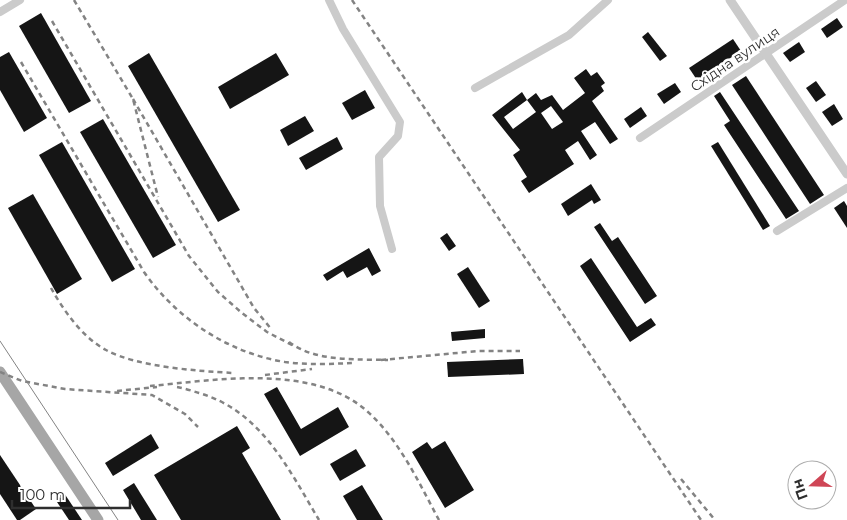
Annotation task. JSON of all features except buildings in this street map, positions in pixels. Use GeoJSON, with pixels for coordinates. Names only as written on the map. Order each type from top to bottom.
{"type":"FeatureCollection","features":[{"type":"Feature","properties":{"kind":"main road"},"geometry":{"type":"LineString","coordinates":[[0,372],[98,520]]}},
{"type":"Feature","properties":{"kind":"street"},"geometry":{"type":"LineString","coordinates":[[0,12],[20,0]]}},
{"type":"Feature","properties":{"kind":"street"},"geometry":{"type":"LineString","coordinates":[[329,0],[343,29],[400,122],[398,136],[379,157],[380,206],[392,249]]}},
{"type":"Feature","properties":{"kind":"street"},"geometry":{"type":"LineString","coordinates":[[475,88],[569,34],[608,0]]}},
{"type":"Feature","properties":{"kind":"street"},"geometry":{"type":"LineString","coordinates":[[730,0],[847,174]]}},
{"type":"Feature","properties":{"kind":"street","name":"Східна вулиця"},"geometry":{"type":"LineString","coordinates":[[640,138],[845,0]]}},
{"type":"Feature","properties":{"kind":"street"},"geometry":{"type":"LineString","coordinates":[[777,231],[847,188]]}},
{"type":"Feature","properties":{"kind":"tram line"},"geometry":{"type":"LineString","coordinates":[[0,341],[118,520]]}},
{"type":"Feature","properties":{"kind":"railway"},"geometry":{"type":"LineString","coordinates":[[74,0],[133,99],[158,197]]}},
{"type":"Feature","properties":{"kind":"railway"},"geometry":{"type":"LineString","coordinates":[[352,0],[701,520]]}},
{"type":"Feature","properties":{"kind":"railway"},"geometry":{"type":"LineString","coordinates":[[52,21],[189,256],[218,292],[242,313],[267,332],[294,346]]}},
{"type":"Feature","properties":{"kind":"railway"},"geometry":{"type":"LineString","coordinates":[[21,62],[144,272],[172,304],[205,331],[243,351],[285,362],[302,364],[353,363]]}},
{"type":"Feature","properties":{"kind":"railway"},"geometry":{"type":"LineString","coordinates":[[133,99],[254,308],[272,330]]}},
{"type":"Feature","properties":{"kind":"railway"},"geometry":{"type":"LineString","coordinates":[[51,288],[81,331],[106,350],[119,356],[151,364],[233,373]]}},
{"type":"Feature","properties":{"kind":"railway"},"geometry":{"type":"LineString","coordinates":[[289,342],[311,353],[323,356],[388,360]]}},
{"type":"Feature","properties":{"kind":"railway"},"geometry":{"type":"LineString","coordinates":[[381,360],[478,351],[520,351]]}},
{"type":"Feature","properties":{"kind":"railway"},"geometry":{"type":"LineString","coordinates":[[265,375],[312,369]]}},
{"type":"Feature","properties":{"kind":"railway"},"geometry":{"type":"LineString","coordinates":[[0,372],[22,381],[65,389],[152,395],[185,414],[198,427]]}},
{"type":"Feature","properties":{"kind":"railway"},"geometry":{"type":"LineString","coordinates":[[150,386],[264,378],[320,386],[346,397],[368,412],[390,436],[408,463],[439,520]]}},
{"type":"Feature","properties":{"kind":"railway"},"geometry":{"type":"LineString","coordinates":[[117,391],[157,387]]}},
{"type":"Feature","properties":{"kind":"railway"},"geometry":{"type":"LineString","coordinates":[[177,387],[221,401],[240,413],[256,427],[284,462],[319,520]]}},
{"type":"Feature","properties":{"kind":"railway"},"geometry":{"type":"LineString","coordinates":[[681,479],[715,520]]}}]}
